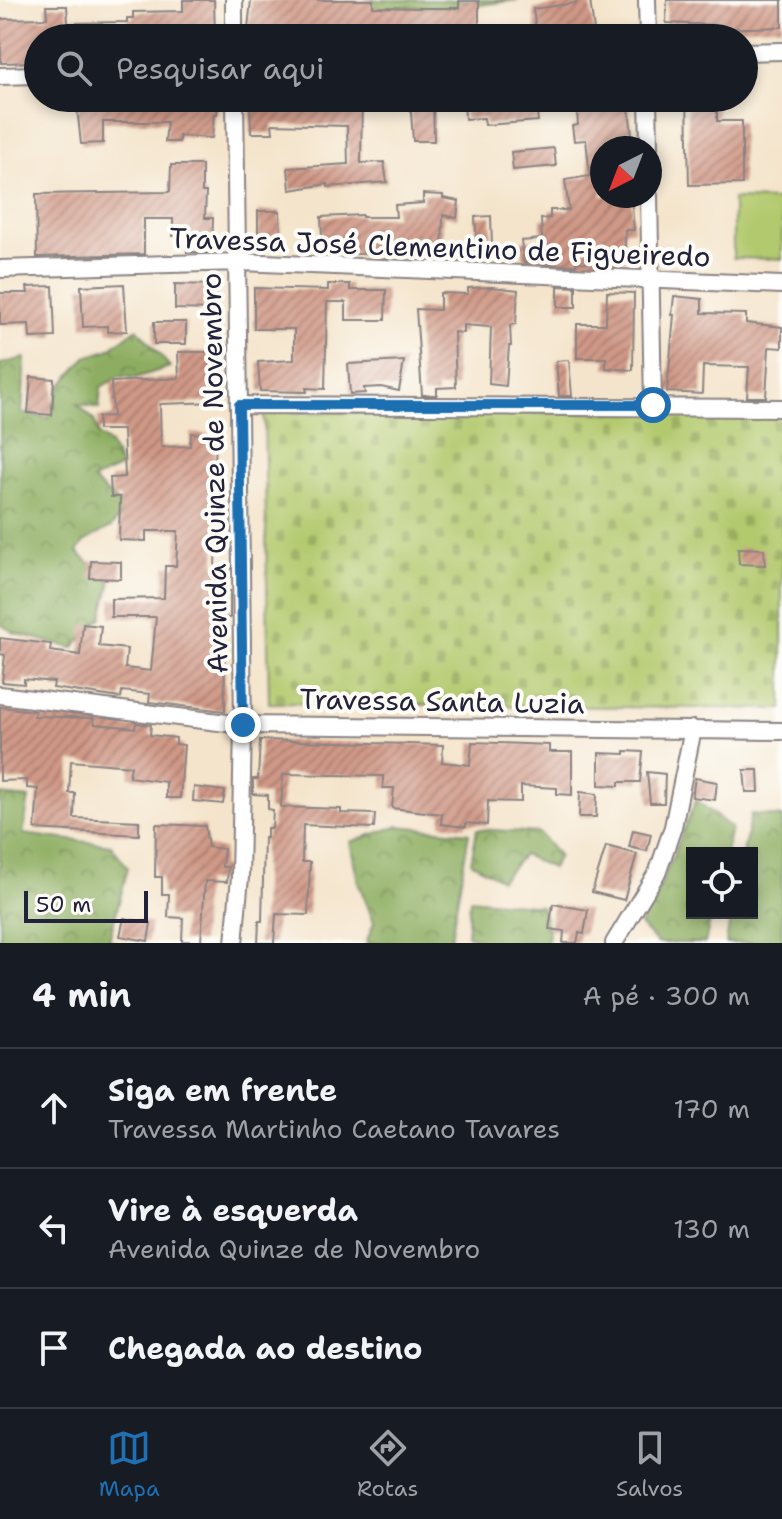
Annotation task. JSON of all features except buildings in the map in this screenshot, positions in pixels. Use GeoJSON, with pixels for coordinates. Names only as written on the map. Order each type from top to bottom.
{"type":"FeatureCollection","features":[{"type":"Feature","properties":{"kind":"street"},"geometry":{"type":"LineString","coordinates":[[234,0],[234,24]]}},
{"type":"Feature","properties":{"kind":"street"},"geometry":{"type":"LineString","coordinates":[[647,0],[648,24]]}},
{"type":"Feature","properties":{"kind":"street"},"geometry":{"type":"LineString","coordinates":[[758,52],[782,51]]}},
{"type":"Feature","properties":{"kind":"street"},"geometry":{"type":"LineString","coordinates":[[0,76],[24,75]]}},
{"type":"Feature","properties":{"kind":"street","name":"Avenida Quinze de Novembro"},"geometry":{"type":"LineString","coordinates":[[234,943],[240,877],[243,725],[235,112]]}},
{"type":"Feature","properties":{"kind":"street"},"geometry":{"type":"LineString","coordinates":[[648,112],[649,136]]}},
{"type":"Feature","properties":{"kind":"street"},"geometry":{"type":"LineString","coordinates":[[649,208],[653,405]]}},
{"type":"Feature","properties":{"kind":"street","name":"Travessa José Clementino de Figueiredo"},"geometry":{"type":"LineString","coordinates":[[0,269],[239,262],[782,285]]}},
{"type":"Feature","properties":{"kind":"street"},"geometry":{"type":"LineString","coordinates":[[239,405],[782,408]]}},
{"type":"Feature","properties":{"kind":"street","name":"Travessa Santa Luzia"},"geometry":{"type":"LineString","coordinates":[[0,695],[243,725],[782,731]]}},
{"type":"Feature","properties":{"kind":"street"},"geometry":{"type":"LineString","coordinates":[[614,943],[658,871],[673,827],[693,729]]}},
{"type":"Feature","properties":{"kind":"green space"},"geometry":{"type":"Polygon","coordinates":[[[367,0],[518,0],[456,8],[374,8],[367,0]]]}},
{"type":"Feature","properties":{"kind":"green space"},"geometry":{"type":"Polygon","coordinates":[[[733,199],[782,200],[782,259],[733,258],[733,199]]]}},
{"type":"Feature","properties":{"kind":"green space"},"geometry":{"type":"Polygon","coordinates":[[[137,328],[170,367],[135,378],[120,376],[101,387],[99,408],[77,404],[94,420],[99,436],[110,444],[121,467],[93,480],[126,510],[111,527],[84,542],[77,552],[111,582],[102,617],[73,648],[15,633],[0,624],[0,364],[25,358],[22,413],[49,418],[59,388],[86,357],[108,350],[137,328]]]}},
{"type":"Feature","properties":{"kind":"green space"},"geometry":{"type":"Polygon","coordinates":[[[264,412],[782,413],[782,709],[269,703],[264,412]]]}},
{"type":"Feature","properties":{"kind":"green space"},"geometry":{"type":"Polygon","coordinates":[[[0,795],[29,798],[23,834],[111,845],[128,868],[109,940],[117,943],[0,943],[0,795]]]}},
{"type":"Feature","properties":{"kind":"green space"},"geometry":{"type":"Polygon","coordinates":[[[696,800],[731,828],[727,847],[686,847],[686,919],[711,919],[705,943],[657,943],[640,925],[660,887],[696,800]]]}},
{"type":"Feature","properties":{"kind":"green space"},"geometry":{"type":"Polygon","coordinates":[[[751,814],[782,817],[782,943],[726,943],[730,919],[758,919],[758,847],[744,847],[751,814]]]}},
{"type":"Feature","properties":{"kind":"green space"},"geometry":{"type":"Polygon","coordinates":[[[398,826],[469,833],[450,943],[366,943],[374,922],[358,882],[350,842],[398,826]]]}},
{"type":"Feature","properties":{"kind":"green space"},"geometry":{"type":"Polygon","coordinates":[[[477,829],[539,833],[559,856],[552,868],[523,855],[501,880],[471,862],[477,829]]]}},
{"type":"Feature","properties":{"kind":"green space"},"geometry":{"type":"Polygon","coordinates":[[[470,899],[541,906],[549,933],[547,943],[488,943],[467,935],[470,899]]]}},
{"type":"Feature","properties":{"kind":"route"},"geometry":{"type":"LineString","coordinates":[[243,725],[239,405],[653,405]]}}]}
